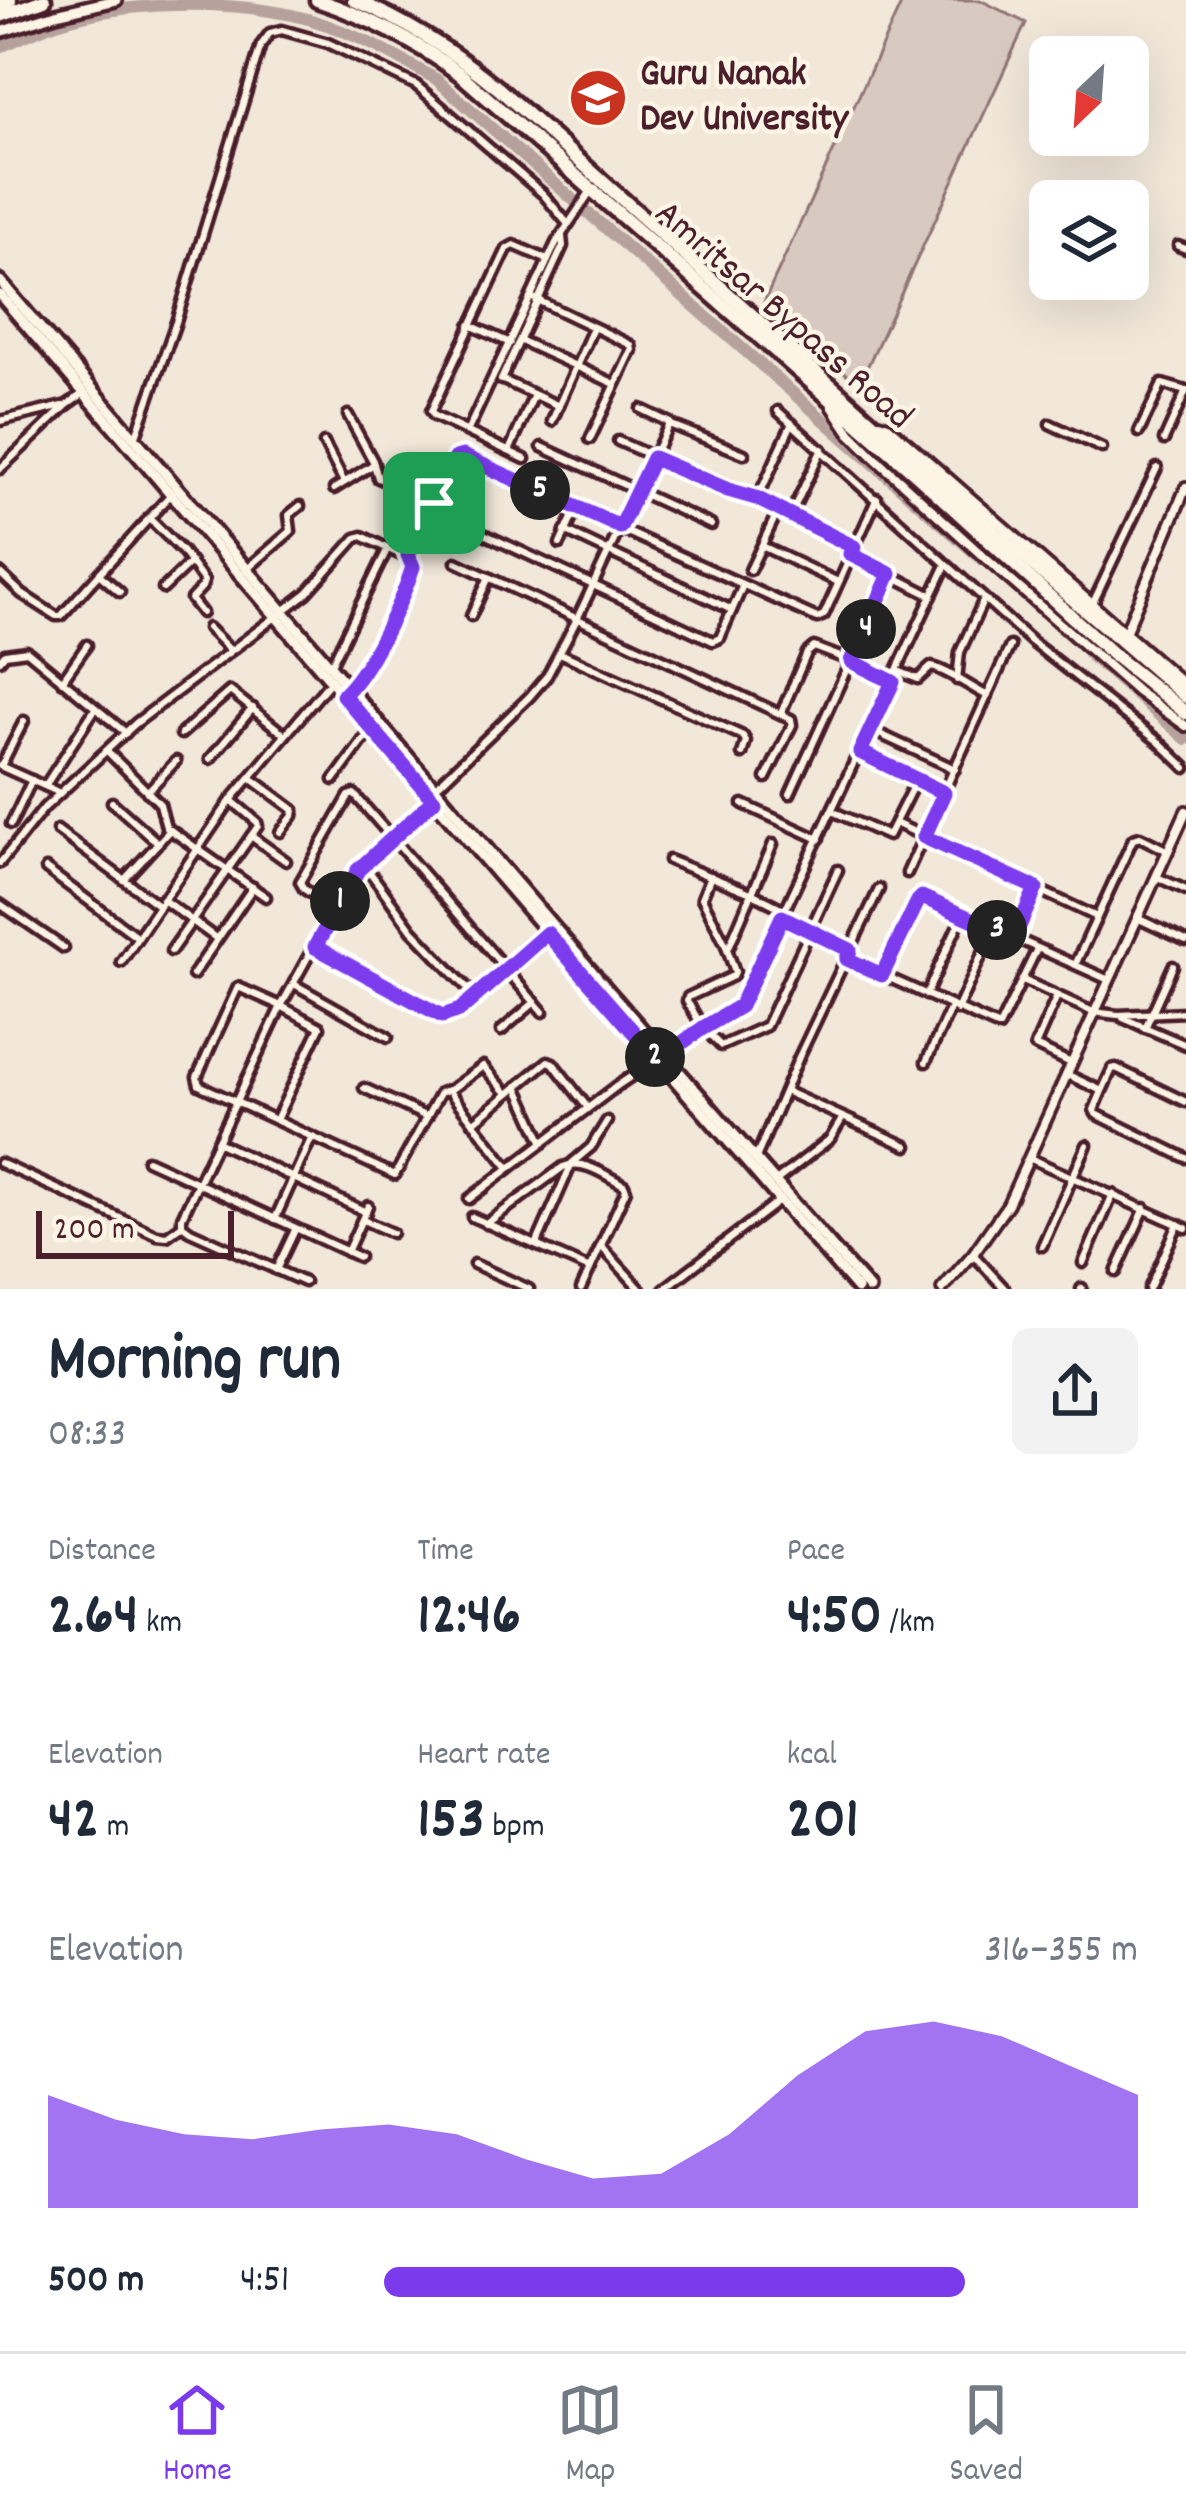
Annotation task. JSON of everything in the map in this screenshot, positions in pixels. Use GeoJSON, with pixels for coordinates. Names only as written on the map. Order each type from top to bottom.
{"type":"FeatureCollection","features":[{"type":"Feature","properties":{"kind":"highway"},"geometry":{"type":"LineString","coordinates":[[0,4],[10,0]]}},
{"type":"Feature","properties":{"kind":"highway"},"geometry":{"type":"LineString","coordinates":[[0,16],[44,0]]}},
{"type":"Feature","properties":{"kind":"highway","name":"Amritsar Bypass Road"},"geometry":{"type":"LineString","coordinates":[[317,0],[361,16],[446,63],[1116,657],[1186,713]]}},
{"type":"Feature","properties":{"kind":"highway","name":"Amritsar Bypass Road"},"geometry":{"type":"LineString","coordinates":[[354,0],[405,24],[481,75],[1186,697]]}},
{"type":"Feature","properties":{"kind":"main road"},"geometry":{"type":"LineString","coordinates":[[0,32],[116,0]]}},
{"type":"Feature","properties":{"kind":"main road"},"geometry":{"type":"LineString","coordinates":[[0,281],[173,492],[329,667],[372,728],[433,794]]}},
{"type":"Feature","properties":{"kind":"main road"},"geometry":{"type":"LineString","coordinates":[[0,295],[246,570],[331,681],[346,692],[857,1289]]}},
{"type":"Feature","properties":{"kind":"main road"},"geometry":{"type":"LineString","coordinates":[[662,1058],[869,1289]]}},
{"type":"Feature","properties":{"kind":"street"},"geometry":{"type":"LineString","coordinates":[[134,440],[176,322],[261,45],[270,33],[282,30],[328,43],[416,85],[569,220]]}},
{"type":"Feature","properties":{"kind":"street"},"geometry":{"type":"LineString","coordinates":[[535,299],[548,260],[589,192]]}},
{"type":"Feature","properties":{"kind":"street"},"geometry":{"type":"LineString","coordinates":[[468,432],[563,246],[562,236]]}},
{"type":"Feature","properties":{"kind":"street"},"geometry":{"type":"LineString","coordinates":[[525,459],[431,411],[508,247],[514,245],[548,260]]}},
{"type":"Feature","properties":{"kind":"street"},"geometry":{"type":"LineString","coordinates":[[535,299],[631,345],[590,439]]}},
{"type":"Feature","properties":{"kind":"street"},"geometry":{"type":"LineString","coordinates":[[470,325],[616,384]]}},
{"type":"Feature","properties":{"kind":"street"},"geometry":{"type":"LineString","coordinates":[[552,421],[593,328]]}},
{"type":"Feature","properties":{"kind":"street"},"geometry":{"type":"LineString","coordinates":[[498,378],[559,406]]}},
{"type":"Feature","properties":{"kind":"street"},"geometry":{"type":"LineString","coordinates":[[1139,432],[1162,384],[1186,391],[1164,440]]}},
{"type":"Feature","properties":{"kind":"street"},"geometry":{"type":"LineString","coordinates":[[0,469],[67,405],[85,394]]}},
{"type":"Feature","properties":{"kind":"street"},"geometry":{"type":"LineString","coordinates":[[509,451],[534,395]]}},
{"type":"Feature","properties":{"kind":"street"},"geometry":{"type":"LineString","coordinates":[[825,395],[874,458],[1138,692],[1186,726]]}},
{"type":"Feature","properties":{"kind":"street"},"geometry":{"type":"LineString","coordinates":[[0,421],[67,405]]}},
{"type":"Feature","properties":{"kind":"street"},"geometry":{"type":"LineString","coordinates":[[641,409],[743,454]]}},
{"type":"Feature","properties":{"kind":"street"},"geometry":{"type":"LineString","coordinates":[[778,411],[984,599],[1186,769]]}},
{"type":"Feature","properties":{"kind":"street"},"geometry":{"type":"LineString","coordinates":[[348,415],[380,479],[434,503]]}},
{"type":"Feature","properties":{"kind":"street"},"geometry":{"type":"LineString","coordinates":[[872,421],[888,426],[1186,686]]}},
{"type":"Feature","properties":{"kind":"street"},"geometry":{"type":"LineString","coordinates":[[182,1225],[281,1006],[353,876],[538,688],[577,619],[670,423]]}},
{"type":"Feature","properties":{"kind":"street"},"geometry":{"type":"LineString","coordinates":[[756,498],[792,423]]}},
{"type":"Feature","properties":{"kind":"street"},"geometry":{"type":"LineString","coordinates":[[1050,424],[1102,448]]}},
{"type":"Feature","properties":{"kind":"street"},"geometry":{"type":"LineString","coordinates":[[617,441],[756,498],[932,596]]}},
{"type":"Feature","properties":{"kind":"street"},"geometry":{"type":"LineString","coordinates":[[324,443],[344,482]]}},
{"type":"Feature","properties":{"kind":"street"},"geometry":{"type":"LineString","coordinates":[[542,447],[711,525]]}},
{"type":"Feature","properties":{"kind":"street"},"geometry":{"type":"LineString","coordinates":[[790,516],[821,448]]}},
{"type":"Feature","properties":{"kind":"street"},"geometry":{"type":"LineString","coordinates":[[346,692],[361,674],[403,593],[413,567],[408,555],[456,458],[463,456],[817,618],[824,615],[877,498]]}},
{"type":"Feature","properties":{"kind":"street"},"geometry":{"type":"LineString","coordinates":[[478,463],[452,513],[454,520],[592,586],[713,641],[720,638],[743,584]]}},
{"type":"Feature","properties":{"kind":"street"},"geometry":{"type":"LineString","coordinates":[[334,489],[374,464]]}},
{"type":"Feature","properties":{"kind":"street"},"geometry":{"type":"LineString","coordinates":[[1092,605],[1157,467]]}},
{"type":"Feature","properties":{"kind":"street"},"geometry":{"type":"LineString","coordinates":[[1124,633],[1186,487]]}},
{"type":"Feature","properties":{"kind":"street"},"geometry":{"type":"LineString","coordinates":[[0,573],[22,594],[61,616],[173,492]]}},
{"type":"Feature","properties":{"kind":"street"},"geometry":{"type":"LineString","coordinates":[[246,570],[291,531],[289,514],[300,506]]}},
{"type":"Feature","properties":{"kind":"street"},"geometry":{"type":"LineString","coordinates":[[560,544],[577,507]]}},
{"type":"Feature","properties":{"kind":"street"},"geometry":{"type":"LineString","coordinates":[[750,570],[778,511]]}},
{"type":"Feature","properties":{"kind":"street"},"geometry":{"type":"LineString","coordinates":[[149,518],[203,580],[191,599],[202,614]]}},
{"type":"Feature","properties":{"kind":"street"},"geometry":{"type":"LineString","coordinates":[[566,531],[732,610]]}},
{"type":"Feature","properties":{"kind":"street"},"geometry":{"type":"LineString","coordinates":[[0,863],[60,793],[126,733],[307,593],[358,536],[408,555]]}},
{"type":"Feature","properties":{"kind":"street"},"geometry":{"type":"LineString","coordinates":[[762,546],[838,582]]}},
{"type":"Feature","properties":{"kind":"street"},"geometry":{"type":"LineString","coordinates":[[329,667],[388,548]]}},
{"type":"Feature","properties":{"kind":"street"},"geometry":{"type":"LineString","coordinates":[[163,589],[190,562]]}},
{"type":"Feature","properties":{"kind":"street"},"geometry":{"type":"LineString","coordinates":[[456,562],[791,718],[766,778]]}},
{"type":"Feature","properties":{"kind":"street"},"geometry":{"type":"LineString","coordinates":[[469,1199],[588,1108],[740,1006],[946,565]]}},
{"type":"Feature","properties":{"kind":"street"},"geometry":{"type":"LineString","coordinates":[[99,574],[120,592]]}},
{"type":"Feature","properties":{"kind":"street"},"geometry":{"type":"LineString","coordinates":[[790,794],[890,574]]}},
{"type":"Feature","properties":{"kind":"street"},"geometry":{"type":"LineString","coordinates":[[471,616],[488,578]]}},
{"type":"Feature","properties":{"kind":"street"},"geometry":{"type":"LineString","coordinates":[[957,680],[958,655],[984,599]]}},
{"type":"Feature","properties":{"kind":"street"},"geometry":{"type":"LineString","coordinates":[[208,628],[230,650]]}},
{"type":"Feature","properties":{"kind":"street"},"geometry":{"type":"LineString","coordinates":[[62,681],[87,645]]}},
{"type":"Feature","properties":{"kind":"street"},"geometry":{"type":"LineString","coordinates":[[907,873],[1010,646]]}},
{"type":"Feature","properties":{"kind":"street"},"geometry":{"type":"LineString","coordinates":[[781,713],[810,650],[818,647],[893,682]]}},
{"type":"Feature","properties":{"kind":"street"},"geometry":{"type":"LineString","coordinates":[[0,660],[24,650],[126,733]]}},
{"type":"Feature","properties":{"kind":"street"},"geometry":{"type":"LineString","coordinates":[[560,652],[743,736],[742,754]]}},
{"type":"Feature","properties":{"kind":"street"},"geometry":{"type":"LineString","coordinates":[[898,671],[918,679],[934,666],[988,696]]}},
{"type":"Feature","properties":{"kind":"street"},"geometry":{"type":"LineString","coordinates":[[121,962],[231,800],[331,681]]}},
{"type":"Feature","properties":{"kind":"street"},"geometry":{"type":"LineString","coordinates":[[181,734],[230,691],[285,736]]}},
{"type":"Feature","properties":{"kind":"street"},"geometry":{"type":"LineString","coordinates":[[44,786],[95,708]]}},
{"type":"Feature","properties":{"kind":"street"},"geometry":{"type":"LineString","coordinates":[[210,759],[253,708]]}},
{"type":"Feature","properties":{"kind":"street"},"geometry":{"type":"LineString","coordinates":[[24,721],[0,766],[60,793]]}},
{"type":"Feature","properties":{"kind":"street"},"geometry":{"type":"LineString","coordinates":[[334,780],[372,728]]}},
{"type":"Feature","properties":{"kind":"street"},"geometry":{"type":"LineString","coordinates":[[871,730],[955,769]]}},
{"type":"Feature","properties":{"kind":"street"},"geometry":{"type":"LineString","coordinates":[[107,751],[160,804],[163,824],[266,897]]}},
{"type":"Feature","properties":{"kind":"street"},"geometry":{"type":"LineString","coordinates":[[860,752],[944,793]]}},
{"type":"Feature","properties":{"kind":"street"},"geometry":{"type":"LineString","coordinates":[[147,791],[176,761]]}},
{"type":"Feature","properties":{"kind":"street"},"geometry":{"type":"LineString","coordinates":[[250,777],[294,810],[280,832]]}},
{"type":"Feature","properties":{"kind":"street"},"geometry":{"type":"LineString","coordinates":[[11,824],[32,780]]}},
{"type":"Feature","properties":{"kind":"street"},"geometry":{"type":"LineString","coordinates":[[832,811],[886,836],[916,780]]}},
{"type":"Feature","properties":{"kind":"street"},"geometry":{"type":"LineString","coordinates":[[335,909],[300,882],[352,794],[543,1012]]}},
{"type":"Feature","properties":{"kind":"street"},"geometry":{"type":"LineString","coordinates":[[171,951],[258,824],[231,800]]}},
{"type":"Feature","properties":{"kind":"street"},"geometry":{"type":"LineString","coordinates":[[112,802],[158,843]]}},
{"type":"Feature","properties":{"kind":"street"},"geometry":{"type":"LineString","coordinates":[[743,804],[819,839]]}},
{"type":"Feature","properties":{"kind":"street"},"geometry":{"type":"LineString","coordinates":[[945,1288],[1008,1204],[1186,812]]}},
{"type":"Feature","properties":{"kind":"street"},"geometry":{"type":"LineString","coordinates":[[896,823],[1097,917]]}},
{"type":"Feature","properties":{"kind":"street"},"geometry":{"type":"LineString","coordinates":[[57,830],[124,880],[217,938]]}},
{"type":"Feature","properties":{"kind":"street"},"geometry":{"type":"LineString","coordinates":[[124,880],[170,830]]}},
{"type":"Feature","properties":{"kind":"street"},"geometry":{"type":"LineString","coordinates":[[251,836],[286,861]]}},
{"type":"Feature","properties":{"kind":"street"},"geometry":{"type":"LineString","coordinates":[[1075,964],[1135,837],[1168,850]]}},
{"type":"Feature","properties":{"kind":"street"},"geometry":{"type":"LineString","coordinates":[[728,949],[773,844]]}},
{"type":"Feature","properties":{"kind":"street"},"geometry":{"type":"LineString","coordinates":[[669,860],[751,893],[882,975],[999,1027],[1037,948]]}},
{"type":"Feature","properties":{"kind":"street"},"geometry":{"type":"LineString","coordinates":[[364,864],[412,931],[475,996]]}},
{"type":"Feature","properties":{"kind":"street"},"geometry":{"type":"LineString","coordinates":[[46,869],[136,936]]}},
{"type":"Feature","properties":{"kind":"street"},"geometry":{"type":"LineString","coordinates":[[711,876],[701,898],[735,970],[733,976],[687,999],[703,1028],[721,1046],[766,1026],[838,870]]}},
{"type":"Feature","properties":{"kind":"street"},"geometry":{"type":"LineString","coordinates":[[1156,877],[1186,890]]}},
{"type":"Feature","properties":{"kind":"street"},"geometry":{"type":"LineString","coordinates":[[193,975],[253,886]]}},
{"type":"Feature","properties":{"kind":"street"},"geometry":{"type":"LineString","coordinates":[[1014,938],[1036,888]]}},
{"type":"Feature","properties":{"kind":"street"},"geometry":{"type":"LineString","coordinates":[[755,1159],[879,889]]}},
{"type":"Feature","properties":{"kind":"street"},"geometry":{"type":"LineString","coordinates":[[882,975],[920,898],[927,898],[1109,980]]}},
{"type":"Feature","properties":{"kind":"street"},"geometry":{"type":"LineString","coordinates":[[0,904],[64,948]]}},
{"type":"Feature","properties":{"kind":"street"},"geometry":{"type":"LineString","coordinates":[[926,995],[963,914]]}},
{"type":"Feature","properties":{"kind":"street"},"geometry":{"type":"LineString","coordinates":[[1137,918],[1186,941]]}},
{"type":"Feature","properties":{"kind":"street"},"geometry":{"type":"LineString","coordinates":[[926,1062],[994,928]]}},
{"type":"Feature","properties":{"kind":"street"},"geometry":{"type":"LineString","coordinates":[[315,947],[442,1016],[454,1013],[550,930]]}},
{"type":"Feature","properties":{"kind":"street"},"geometry":{"type":"LineString","coordinates":[[1145,1028],[1173,966]]}},
{"type":"Feature","properties":{"kind":"street"},"geometry":{"type":"LineString","coordinates":[[1022,979],[1094,1012],[1118,1016],[1186,1012]]}},
{"type":"Feature","properties":{"kind":"street"},"geometry":{"type":"LineString","coordinates":[[293,984],[388,1037]]}},
{"type":"Feature","properties":{"kind":"street"},"geometry":{"type":"LineString","coordinates":[[277,1120],[320,1030],[241,987],[196,1080],[199,1084],[395,1175],[440,1094],[481,1066],[507,1094]]}},
{"type":"Feature","properties":{"kind":"street"},"geometry":{"type":"LineString","coordinates":[[1057,996],[1035,1046],[1071,1063]]}},
{"type":"Feature","properties":{"kind":"street"},"geometry":{"type":"LineString","coordinates":[[501,1030],[535,1002]]}},
{"type":"Feature","properties":{"kind":"street"},"geometry":{"type":"LineString","coordinates":[[1118,1016],[1185,1043]]}},
{"type":"Feature","properties":{"kind":"street"},"geometry":{"type":"LineString","coordinates":[[474,1122],[550,1061],[588,1108]]}},
{"type":"Feature","properties":{"kind":"street"},"geometry":{"type":"LineString","coordinates":[[1186,1102],[1116,1068],[1094,1110],[1186,1158]]}},
{"type":"Feature","properties":{"kind":"street"},"geometry":{"type":"LineString","coordinates":[[1066,1074],[1102,1090]]}},
{"type":"Feature","properties":{"kind":"street"},"geometry":{"type":"LineString","coordinates":[[516,1086],[543,1143]]}},
{"type":"Feature","properties":{"kind":"street"},"geometry":{"type":"LineString","coordinates":[[364,1088],[427,1117]]}},
{"type":"Feature","properties":{"kind":"street"},"geometry":{"type":"LineString","coordinates":[[450,1090],[509,1168]]}},
{"type":"Feature","properties":{"kind":"street"},"geometry":{"type":"LineString","coordinates":[[785,1091],[907,1146]]}},
{"type":"Feature","properties":{"kind":"street"},"geometry":{"type":"LineString","coordinates":[[775,1181],[830,1139],[842,1118]]}},
{"type":"Feature","properties":{"kind":"street"},"geometry":{"type":"LineString","coordinates":[[486,1224],[591,1147],[607,1121]]}},
{"type":"Feature","properties":{"kind":"street"},"geometry":{"type":"LineString","coordinates":[[274,1219],[312,1137]]}},
{"type":"Feature","properties":{"kind":"street"},"geometry":{"type":"LineString","coordinates":[[218,1142],[365,1212],[392,1233]]}},
{"type":"Feature","properties":{"kind":"street"},"geometry":{"type":"LineString","coordinates":[[1042,1246],[1087,1145]]}},
{"type":"Feature","properties":{"kind":"street"},"geometry":{"type":"LineString","coordinates":[[1029,1158],[1182,1226],[1149,1289]]}},
{"type":"Feature","properties":{"kind":"street"},"geometry":{"type":"LineString","coordinates":[[147,1160],[359,1257]]}},
{"type":"Feature","properties":{"kind":"street"},"geometry":{"type":"LineString","coordinates":[[0,1162],[157,1235],[167,1236],[182,1225]]}},
{"type":"Feature","properties":{"kind":"street"},"geometry":{"type":"LineString","coordinates":[[536,1245],[572,1163]]}},
{"type":"Feature","properties":{"kind":"street"},"geometry":{"type":"LineString","coordinates":[[572,1163],[583,1164],[625,1187],[580,1289]]}},
{"type":"Feature","properties":{"kind":"street"},"geometry":{"type":"LineString","coordinates":[[1083,1263],[1113,1195]]}},
{"type":"Feature","properties":{"kind":"street"},"geometry":{"type":"LineString","coordinates":[[664,1289],[783,1198]]}},
{"type":"Feature","properties":{"kind":"street"},"geometry":{"type":"LineString","coordinates":[[1116,1272],[1145,1208]]}},
{"type":"Feature","properties":{"kind":"street"},"geometry":{"type":"LineString","coordinates":[[347,1252],[365,1212]]}},
{"type":"Feature","properties":{"kind":"street"},"geometry":{"type":"LineString","coordinates":[[472,1217],[590,1269]]}},
{"type":"Feature","properties":{"kind":"street"},"geometry":{"type":"LineString","coordinates":[[182,1225],[304,1282]]}},
{"type":"Feature","properties":{"kind":"street"},"geometry":{"type":"LineString","coordinates":[[276,1270],[296,1228]]}},
{"type":"Feature","properties":{"kind":"street"},"geometry":{"type":"LineString","coordinates":[[601,1246],[640,1289]]}},
{"type":"Feature","properties":{"kind":"street"},"geometry":{"type":"LineString","coordinates":[[973,1254],[1005,1289]]}},
{"type":"Feature","properties":{"kind":"street"},"geometry":{"type":"LineString","coordinates":[[474,1264],[529,1289]]}},
{"type":"Feature","properties":{"kind":"shaded area"},"geometry":{"type":"Polygon","coordinates":[[[903,0],[980,0],[1026,23],[859,385],[764,302],[903,0]]]}},
{"type":"Feature","properties":{"kind":"waterway"},"geometry":{"type":"LineString","coordinates":[[0,47],[52,24],[87,15],[206,5],[292,15],[384,50],[436,79],[984,561]]}},
{"type":"Feature","properties":{"kind":"waterway"},"geometry":{"type":"LineString","coordinates":[[1089,654],[1186,739]]}},
{"type":"Feature","properties":{"kind":"place","name":"Guru Nanak Dev University"},"geometry":{"type":"Point","coordinates":[598,98]}},
{"type":"Feature","properties":{"kind":"route"},"geometry":{"type":"LineString","coordinates":[[463,456],[620,527],[653,458],[756,498],[854,547],[850,554],[890,574],[851,661],[893,682],[860,752],[944,793],[924,837],[1036,888],[1014,938],[922,897],[882,975],[847,959],[850,950],[782,917],[740,1006],[658,1060],[547,933],[460,1010],[442,1016],[315,947],[358,870],[434,800],[343,695],[357,681],[403,593],[413,567],[408,555],[434,503],[456,458],[463,456]]}}]}
